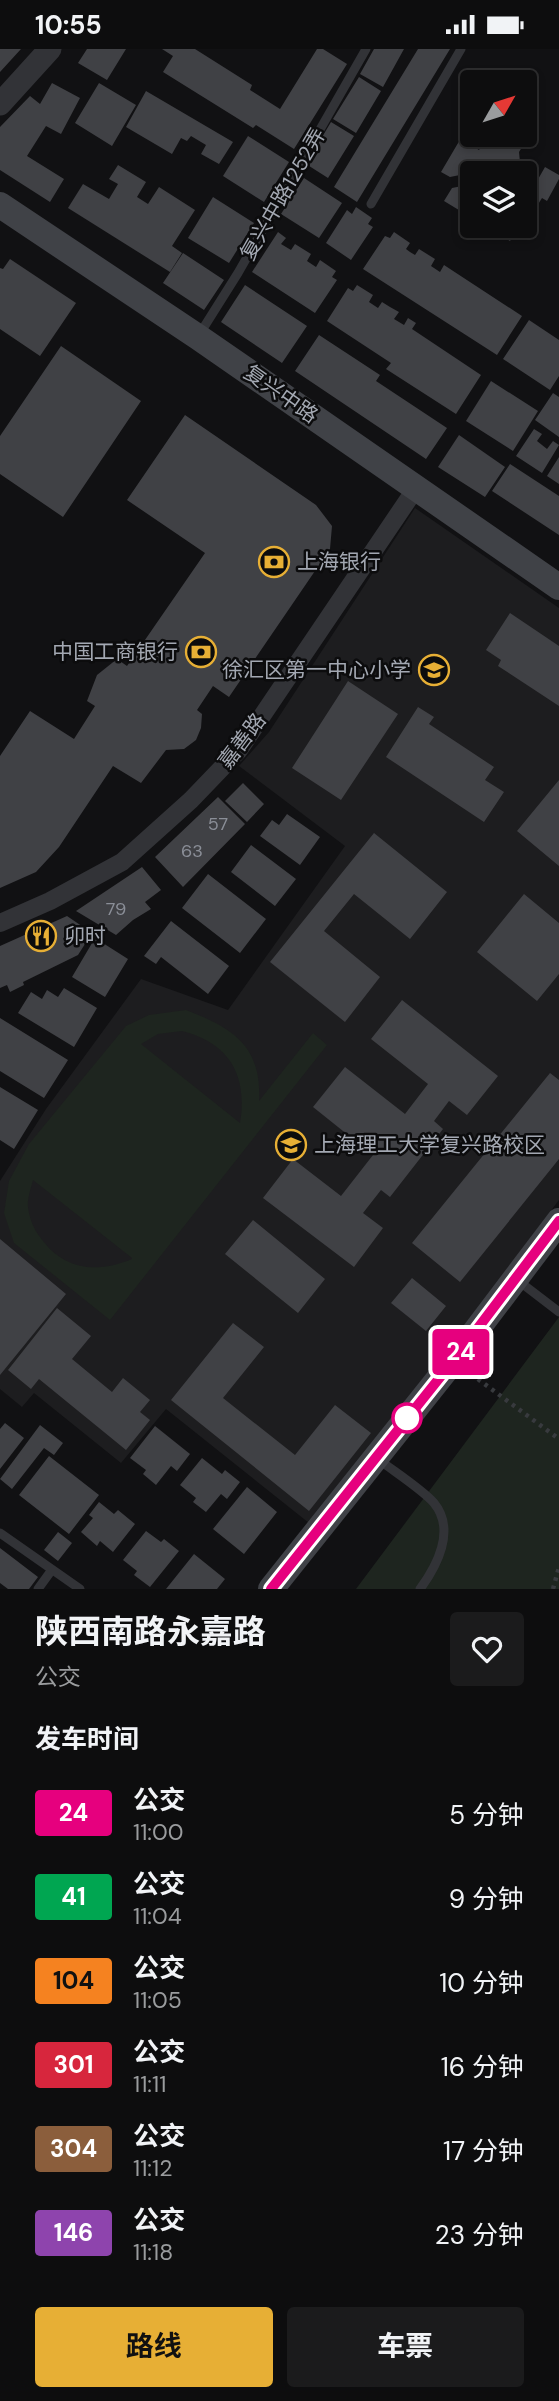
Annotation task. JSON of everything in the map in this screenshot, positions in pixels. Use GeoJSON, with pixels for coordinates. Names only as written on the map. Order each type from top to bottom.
{"type":"FeatureCollection","features":[{"type":"Feature","properties":{"kind":"main road","name":"复兴中路"},"geometry":{"type":"LineString","coordinates":[[0,205],[198,337],[559,587]]}},
{"type":"Feature","properties":{"kind":"main road"},"geometry":{"type":"LineString","coordinates":[[271,1589],[453,1361],[559,1221]]}},
{"type":"Feature","properties":{"kind":"street"},"geometry":{"type":"LineString","coordinates":[[0,104],[50,49]]}},
{"type":"Feature","properties":{"kind":"street","name":"嘉善路"},"geometry":{"type":"LineString","coordinates":[[0,923],[50,901],[122,862],[211,781],[239,750],[416,488]]}},
{"type":"Feature","properties":{"kind":"lane","name":"复兴中路1252弄"},"geometry":{"type":"LineString","coordinates":[[198,337],[238,273],[366,49]]}},
{"type":"Feature","properties":{"kind":"lane"},"geometry":{"type":"LineString","coordinates":[[371,204],[461,49]]}},
{"type":"Feature","properties":{"kind":"lane"},"geometry":{"type":"LineString","coordinates":[[515,1278],[559,1312]]}},
{"type":"Feature","properties":{"kind":"lane"},"geometry":{"type":"LineString","coordinates":[[377,1458],[435,1504],[443,1526],[442,1551],[433,1571],[420,1589]]}},
{"type":"Feature","properties":{"kind":"lane"},"geometry":{"type":"LineString","coordinates":[[0,1533],[80,1589]]}},
{"type":"Feature","properties":{"kind":"lane"},"geometry":{"type":"LineString","coordinates":[[37,1589],[51,1571]]}},
{"type":"Feature","properties":{"kind":"path"},"geometry":{"type":"LineString","coordinates":[[453,1361],[559,1439]]}},
{"type":"Feature","properties":{"kind":"path"},"geometry":{"type":"LineString","coordinates":[[553,1589],[559,1567]]}},
{"type":"Feature","properties":{"kind":"shaded area","name":"上海理工大学复兴路校区"},"geometry":{"type":"Polygon","coordinates":[[[415,508],[559,608],[559,1200],[426,1376],[309,1523],[166,1409],[121,1463],[34,1393],[22,1407],[0,1389],[0,1181],[46,1109],[141,979],[228,1010],[345,846],[239,766],[269,732],[415,508]]]}},
{"type":"Feature","properties":{"kind":"shaded area"},"geometry":{"type":"Polygon","coordinates":[[[186,1010],[231,1032],[250,1053],[259,1082],[259,1101],[313,1033],[327,1045],[110,1320],[14,1243],[4,1213],[9,1181],[29,1144],[126,1026],[149,1015],[186,1010]],[[182,1031],[158,1034],[141,1044],[240,1123],[241,1090],[232,1063],[212,1044],[182,1031]],[[33,1180],[28,1204],[31,1219],[38,1234],[59,1256],[81,1266],[93,1267],[106,1267],[132,1259],[132,1258],[33,1180]]]}},
{"type":"Feature","properties":{"kind":"shaded area"},"geometry":{"type":"Polygon","coordinates":[[[559,1317],[559,1589],[356,1589],[559,1317]]]}},
{"type":"Feature","properties":{"kind":"building"},"geometry":{"type":"Polygon","coordinates":[[[0,49],[21,49],[0,72],[0,49]]]}},
{"type":"Feature","properties":{"kind":"building"},"geometry":{"type":"Polygon","coordinates":[[[87,49],[126,49],[107,80],[78,63],[87,49]]]}},
{"type":"Feature","properties":{"kind":"building"},"geometry":{"type":"Polygon","coordinates":[[[162,49],[195,49],[252,85],[250,90],[280,109],[317,49],[323,49],[347,64],[294,149],[256,125],[253,128],[163,72],[173,56],[162,49]]]}},
{"type":"Feature","properties":{"kind":"building"},"geometry":{"type":"Polygon","coordinates":[[[374,49],[404,49],[383,87],[360,74],[374,49]]]}},
{"type":"Feature","properties":{"kind":"building"},"geometry":{"type":"Polygon","coordinates":[[[418,49],[450,49],[357,202],[334,187],[418,49]]]}},
{"type":"Feature","properties":{"kind":"building"},"geometry":{"type":"Polygon","coordinates":[[[359,77],[381,91],[356,133],[333,119],[359,77]]]}},
{"type":"Feature","properties":{"kind":"building"},"geometry":{"type":"Polygon","coordinates":[[[52,83],[80,98],[61,134],[46,126],[27,156],[64,179],[50,202],[0,170],[0,127],[30,96],[40,104],[52,83]]]}},
{"type":"Feature","properties":{"kind":"building"},"geometry":{"type":"Polygon","coordinates":[[[99,83],[136,105],[112,146],[75,123],[99,83]]]}},
{"type":"Feature","properties":{"kind":"building"},"geometry":{"type":"Polygon","coordinates":[[[146,91],[233,142],[219,164],[201,154],[206,145],[191,136],[187,141],[181,138],[172,154],[126,127],[146,91]]]}},
{"type":"Feature","properties":{"kind":"building"},"geometry":{"type":"Polygon","coordinates":[[[331,122],[354,136],[328,178],[306,164],[331,122]]]}},
{"type":"Feature","properties":{"kind":"building"},"geometry":{"type":"Polygon","coordinates":[[[248,136],[289,162],[264,202],[223,176],[248,136]]]}},
{"type":"Feature","properties":{"kind":"building"},"geometry":{"type":"Polygon","coordinates":[[[460,140],[460,147],[474,147],[479,150],[481,147],[522,147],[519,152],[520,161],[460,161],[460,175],[450,177],[441,172],[460,140]]]}},
{"type":"Feature","properties":{"kind":"building"},"geometry":{"type":"Polygon","coordinates":[[[118,165],[146,182],[137,197],[148,204],[159,187],[195,210],[172,246],[182,253],[170,272],[68,208],[83,184],[109,199],[118,184],[109,179],[118,165]]]}},
{"type":"Feature","properties":{"kind":"building"},"geometry":{"type":"Polygon","coordinates":[[[545,167],[559,175],[547,201],[542,198],[537,206],[537,181],[545,167]]]}},
{"type":"Feature","properties":{"kind":"building"},"geometry":{"type":"Polygon","coordinates":[[[304,178],[342,203],[319,238],[281,214],[304,178]]]}},
{"type":"Feature","properties":{"kind":"building"},"geometry":{"type":"Polygon","coordinates":[[[460,186],[460,211],[444,201],[452,188],[460,186]]]}},
{"type":"Feature","properties":{"kind":"building"},"geometry":{"type":"Polygon","coordinates":[[[213,197],[254,223],[229,263],[188,238],[213,197]]]}},
{"type":"Feature","properties":{"kind":"building"},"geometry":{"type":"Polygon","coordinates":[[[356,207],[372,218],[368,224],[373,227],[351,260],[326,243],[347,210],[352,214],[356,207]]]}},
{"type":"Feature","properties":{"kind":"building"},"geometry":{"type":"Polygon","coordinates":[[[278,232],[286,238],[281,244],[291,250],[295,244],[311,254],[307,261],[316,267],[320,260],[336,271],[332,277],[337,280],[315,313],[252,272],[278,232]]]}},
{"type":"Feature","properties":{"kind":"building"},"geometry":{"type":"Polygon","coordinates":[[[394,232],[410,243],[406,249],[410,252],[415,255],[419,249],[435,259],[431,266],[440,272],[444,265],[522,316],[497,355],[363,269],[385,236],[390,238],[394,232]]]}},
{"type":"Feature","properties":{"kind":"building"},"geometry":{"type":"Polygon","coordinates":[[[183,253],[224,280],[204,310],[163,283],[183,253]]]}},
{"type":"Feature","properties":{"kind":"building"},"geometry":{"type":"Polygon","coordinates":[[[10,259],[76,303],[40,356],[0,329],[0,268],[3,269],[10,259]]]}},
{"type":"Feature","properties":{"kind":"building"},"geometry":{"type":"Polygon","coordinates":[[[245,285],[307,326],[282,363],[221,322],[245,285]]]}},
{"type":"Feature","properties":{"kind":"building"},"geometry":{"type":"Polygon","coordinates":[[[357,285],[373,295],[369,302],[378,308],[382,302],[399,312],[394,319],[404,325],[408,318],[416,323],[412,329],[481,375],[456,414],[386,369],[391,363],[327,321],[348,288],[353,291],[357,285]]]}},
{"type":"Feature","properties":{"kind":"building"},"geometry":{"type":"Polygon","coordinates":[[[529,320],[559,340],[559,376],[550,390],[503,359],[529,320]]]}},
{"type":"Feature","properties":{"kind":"building"},"geometry":{"type":"Polygon","coordinates":[[[319,335],[380,375],[376,381],[447,428],[426,459],[295,371],[319,335]]]}},
{"type":"Feature","properties":{"kind":"building"},"geometry":{"type":"Polygon","coordinates":[[[61,346],[141,401],[63,517],[0,474],[0,436],[61,346]]]}},
{"type":"Feature","properties":{"kind":"building"},"geometry":{"type":"Polygon","coordinates":[[[491,381],[538,411],[513,451],[466,421],[491,381]]]}},
{"type":"Feature","properties":{"kind":"building"},"geometry":{"type":"Polygon","coordinates":[[[553,393],[559,397],[559,437],[535,420],[553,393]]]}},
{"type":"Feature","properties":{"kind":"building"},"geometry":{"type":"Polygon","coordinates":[[[185,415],[316,505],[332,526],[330,549],[229,697],[213,686],[197,710],[202,714],[201,728],[196,740],[184,749],[166,750],[141,783],[113,766],[59,847],[36,872],[0,888],[0,756],[30,711],[74,739],[95,706],[87,701],[97,675],[117,659],[127,666],[205,553],[127,500],[185,415]]]}},
{"type":"Feature","properties":{"kind":"building"},"geometry":{"type":"Polygon","coordinates":[[[534,429],[542,434],[537,441],[547,449],[553,441],[559,445],[542,473],[516,456],[534,429]]]}},
{"type":"Feature","properties":{"kind":"building"},"geometry":{"type":"Polygon","coordinates":[[[459,435],[505,467],[485,497],[438,467],[459,435]]]}},
{"type":"Feature","properties":{"kind":"building"},"geometry":{"type":"Polygon","coordinates":[[[559,457],[559,484],[547,476],[559,457]]]}},
{"type":"Feature","properties":{"kind":"building"},"geometry":{"type":"Polygon","coordinates":[[[510,464],[559,496],[559,535],[492,491],[510,464]]]}},
{"type":"Feature","properties":{"kind":"building"},"geometry":{"type":"Polygon","coordinates":[[[510,613],[559,646],[559,706],[498,666],[501,660],[486,650],[510,613]]]}},
{"type":"Feature","properties":{"kind":"building"},"geometry":{"type":"Polygon","coordinates":[[[348,681],[398,714],[341,800],[292,768],[348,681]]]}},
{"type":"Feature","properties":{"kind":"building"},"geometry":{"type":"Polygon","coordinates":[[[418,707],[434,717],[429,724],[494,767],[485,780],[504,792],[484,822],[386,757],[418,707]]]}},
{"type":"Feature","properties":{"kind":"building"},"geometry":{"type":"Polygon","coordinates":[[[559,780],[559,866],[517,831],[559,780]]]}},
{"type":"Feature","properties":{"kind":"building"},"geometry":{"type":"Polygon","coordinates":[[[243,783],[264,804],[247,822],[225,801],[243,783]]]}},
{"type":"Feature","properties":{"kind":"building"},"geometry":{"type":"Polygon","coordinates":[[[218,797],[245,824],[183,887],[155,857],[218,797]]]}},
{"type":"Feature","properties":{"kind":"building"},"geometry":{"type":"Polygon","coordinates":[[[287,814],[320,837],[300,865],[260,836],[272,820],[279,825],[287,814]]]}},
{"type":"Feature","properties":{"kind":"building"},"geometry":{"type":"Polygon","coordinates":[[[374,833],[447,892],[410,939],[354,894],[324,931],[380,977],[345,1022],[270,962],[374,833]]]}},
{"type":"Feature","properties":{"kind":"building"},"geometry":{"type":"Polygon","coordinates":[[[251,845],[296,879],[275,906],[231,872],[251,845]]]}},
{"type":"Feature","properties":{"kind":"building"},"geometry":{"type":"Polygon","coordinates":[[[142,867],[161,890],[145,902],[151,909],[116,935],[76,911],[142,867]]]}},
{"type":"Feature","properties":{"kind":"building"},"geometry":{"type":"Polygon","coordinates":[[[208,874],[266,919],[240,953],[182,908],[208,874]]]}},
{"type":"Feature","properties":{"kind":"building"},"geometry":{"type":"Polygon","coordinates":[[[524,894],[559,923],[559,974],[537,1001],[477,952],[524,894]]]}},
{"type":"Feature","properties":{"kind":"building"},"geometry":{"type":"Polygon","coordinates":[[[67,916],[92,933],[78,955],[23,982],[24,985],[10,992],[7,985],[0,988],[0,946],[67,916]]]}},
{"type":"Feature","properties":{"kind":"building"},"geometry":{"type":"Polygon","coordinates":[[[171,921],[229,966],[208,994],[161,957],[156,964],[144,956],[171,921]]]}},
{"type":"Feature","properties":{"kind":"building"},"geometry":{"type":"Polygon","coordinates":[[[95,938],[128,959],[105,997],[72,977],[95,938]]]}},
{"type":"Feature","properties":{"kind":"building"},"geometry":{"type":"Polygon","coordinates":[[[64,988],[97,1008],[74,1047],[18,1013],[31,992],[42,999],[47,990],[58,997],[64,988]]]}},
{"type":"Feature","properties":{"kind":"building"},"geometry":{"type":"Polygon","coordinates":[[[402,1000],[498,1076],[467,1115],[449,1101],[434,1121],[443,1129],[390,1197],[381,1190],[363,1213],[383,1228],[354,1267],[263,1198],[293,1159],[341,1196],[373,1155],[313,1107],[345,1067],[405,1114],[428,1084],[371,1039],[402,1000]]]}},
{"type":"Feature","properties":{"kind":"building"},"geometry":{"type":"Polygon","coordinates":[[[0,1018],[68,1060],[44,1098],[0,1071],[0,1018]]]}},
{"type":"Feature","properties":{"kind":"building"},"geometry":{"type":"Polygon","coordinates":[[[550,1073],[559,1080],[559,1159],[460,1282],[412,1243],[550,1073]]]}},
{"type":"Feature","properties":{"kind":"building"},"geometry":{"type":"Polygon","coordinates":[[[0,1087],[38,1110],[14,1149],[0,1140],[0,1087]]]}},
{"type":"Feature","properties":{"kind":"building"},"geometry":{"type":"Polygon","coordinates":[[[253,1220],[325,1279],[298,1313],[225,1254],[253,1220]]]}},
{"type":"Feature","properties":{"kind":"building"},"geometry":{"type":"Polygon","coordinates":[[[0,1239],[66,1294],[0,1375],[0,1239]]]}},
{"type":"Feature","properties":{"kind":"building"},"geometry":{"type":"Polygon","coordinates":[[[412,1278],[446,1306],[426,1331],[391,1303],[412,1278]]]}},
{"type":"Feature","properties":{"kind":"building"},"geometry":{"type":"Polygon","coordinates":[[[57,1308],[91,1336],[72,1359],[112,1392],[123,1378],[150,1400],[140,1412],[150,1420],[126,1450],[39,1379],[31,1389],[8,1370],[57,1308]]]}},
{"type":"Feature","properties":{"kind":"building"},"geometry":{"type":"Polygon","coordinates":[[[233,1323],[264,1347],[223,1398],[295,1455],[335,1405],[371,1433],[309,1511],[171,1400],[233,1323]]]}},
{"type":"Feature","properties":{"kind":"building"},"geometry":{"type":"Polygon","coordinates":[[[5,1423],[24,1438],[0,1469],[0,1429],[5,1423]]]}},
{"type":"Feature","properties":{"kind":"building"},"geometry":{"type":"Polygon","coordinates":[[[40,1425],[63,1443],[54,1455],[44,1448],[12,1489],[0,1479],[40,1425]]]}},
{"type":"Feature","properties":{"kind":"building"},"geometry":{"type":"Polygon","coordinates":[[[155,1426],[190,1454],[177,1471],[171,1466],[156,1485],[143,1474],[146,1470],[130,1458],[155,1426]]]}},
{"type":"Feature","properties":{"kind":"building"},"geometry":{"type":"Polygon","coordinates":[[[49,1456],[99,1495],[69,1534],[19,1495],[49,1456]]]}},
{"type":"Feature","properties":{"kind":"building"},"geometry":{"type":"Polygon","coordinates":[[[202,1458],[222,1474],[225,1470],[240,1482],[227,1499],[221,1494],[206,1512],[193,1502],[196,1498],[180,1485],[202,1458]]]}},
{"type":"Feature","properties":{"kind":"building"},"geometry":{"type":"Polygon","coordinates":[[[247,1487],[277,1512],[244,1554],[213,1529],[247,1487]]]}},
{"type":"Feature","properties":{"kind":"building"},"geometry":{"type":"Polygon","coordinates":[[[99,1502],[114,1514],[118,1510],[135,1524],[113,1552],[100,1541],[97,1546],[81,1532],[93,1518],[89,1515],[99,1502]]]}},
{"type":"Feature","properties":{"kind":"building"},"geometry":{"type":"Polygon","coordinates":[[[146,1531],[161,1542],[164,1539],[179,1551],[150,1587],[134,1575],[137,1571],[123,1560],[146,1531]]]}},
{"type":"Feature","properties":{"kind":"building"},"geometry":{"type":"Polygon","coordinates":[[[58,1532],[72,1543],[58,1561],[44,1550],[58,1532]]]}},
{"type":"Feature","properties":{"kind":"building"},"geometry":{"type":"Polygon","coordinates":[[[0,1548],[38,1577],[29,1589],[8,1589],[0,1583],[0,1548]]]}},
{"type":"Feature","properties":{"kind":"building"},"geometry":{"type":"Polygon","coordinates":[[[194,1554],[225,1579],[217,1589],[166,1589],[194,1554]]]}},
{"type":"Feature","properties":{"kind":"bus line","name":"24"},"geometry":{"type":"LineString","coordinates":[[271,1589],[453,1361],[559,1221]]}},
{"type":"Feature","properties":{"kind":"place","name":"上海银行"},"geometry":{"type":"Point","coordinates":[274,562]}},
{"type":"Feature","properties":{"kind":"place","name":"中国工商银行"},"geometry":{"type":"Point","coordinates":[201,652]}},
{"type":"Feature","properties":{"kind":"place","name":"徐汇区第一中心小学"},"geometry":{"type":"Point","coordinates":[434,670]}},
{"type":"Feature","properties":{"kind":"place","name":"卯时"},"geometry":{"type":"Point","coordinates":[41,936]}},
{"type":"Feature","properties":{"kind":"place","name":"上海理工大学复兴路校区"},"geometry":{"type":"Point","coordinates":[291,1145]}}]}
